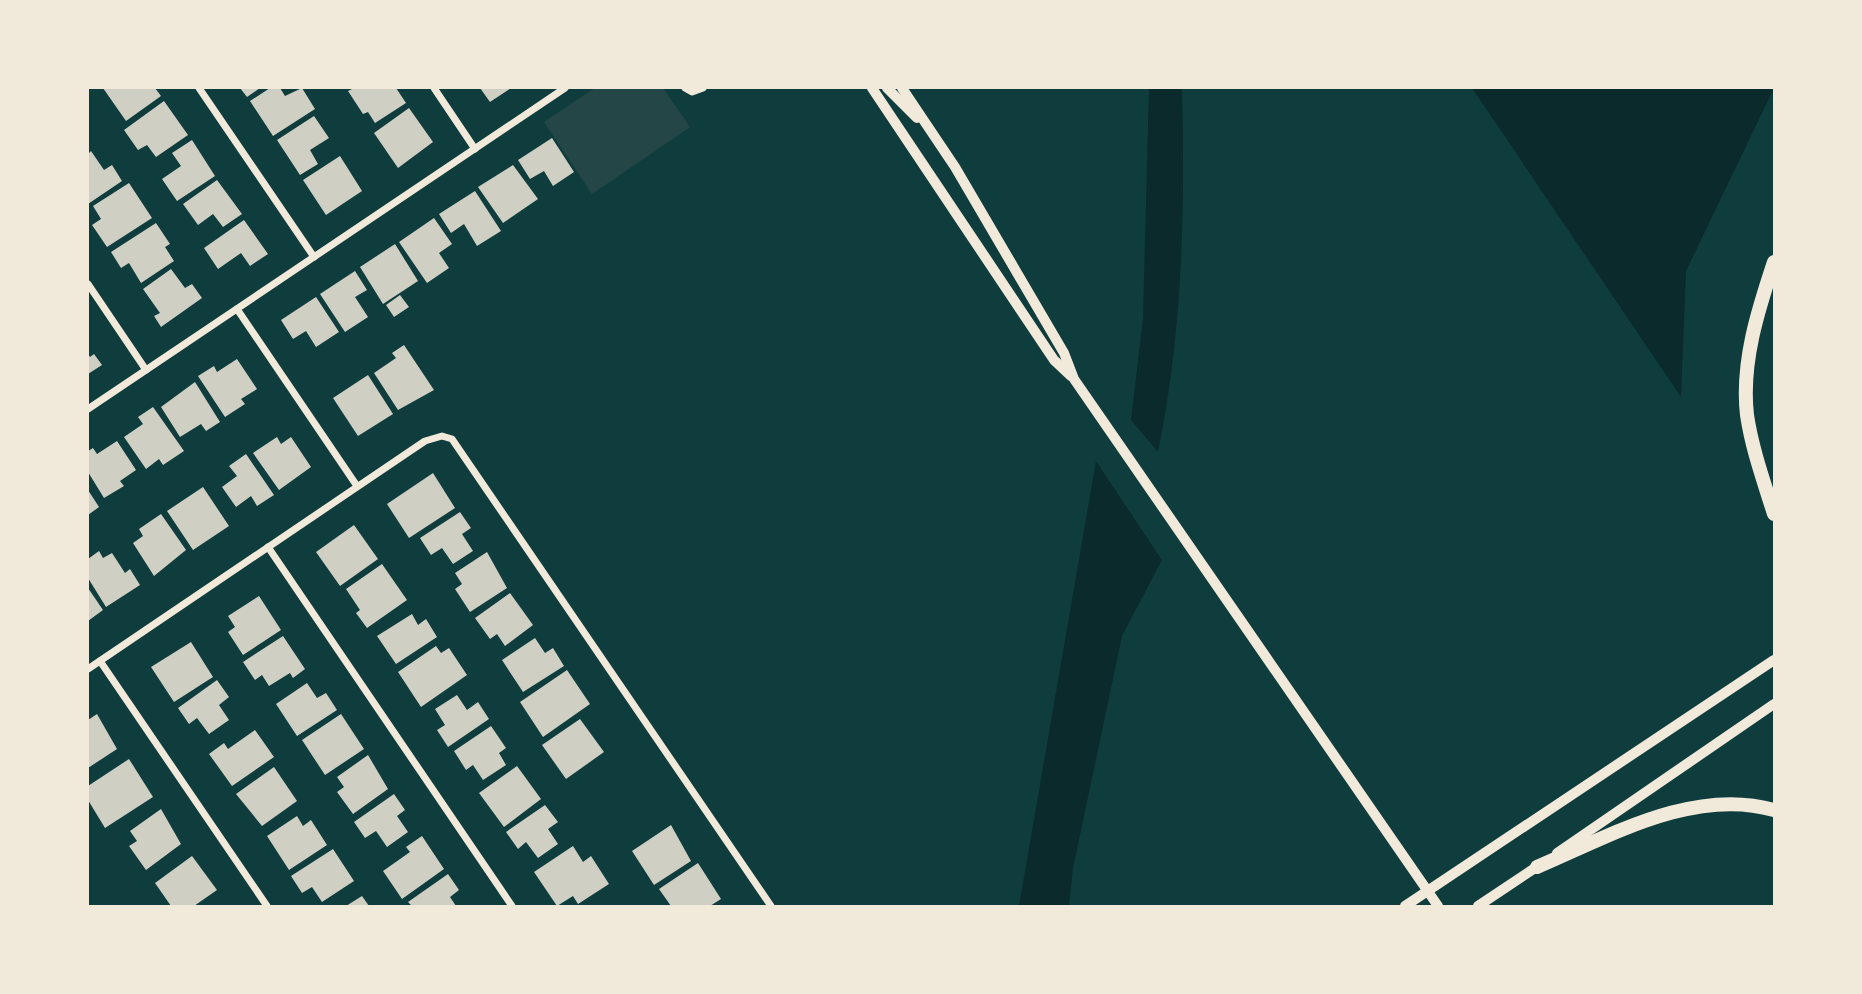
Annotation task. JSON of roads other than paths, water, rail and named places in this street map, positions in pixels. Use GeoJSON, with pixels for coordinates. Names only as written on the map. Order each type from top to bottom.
{"type":"FeatureCollection","features":[{"type":"Feature","properties":{"kind":"highway"},"geometry":{"type":"LineString","coordinates":[[1774,262],[1754,329],[1746,390],[1753,448],[1774,514]]}},
{"type":"Feature","properties":{"kind":"highway"},"geometry":{"type":"LineString","coordinates":[[1537,867],[1621,831],[1694,807],[1741,803],[1774,810]]}},
{"type":"Feature","properties":{"kind":"main road"},"geometry":{"type":"LineString","coordinates":[[872,88],[1054,360],[1074,379],[1225,603],[1438,906]]}},
{"type":"Feature","properties":{"kind":"main road"},"geometry":{"type":"LineString","coordinates":[[887,88],[933,135]]}},
{"type":"Feature","properties":{"kind":"main road"},"geometry":{"type":"LineString","coordinates":[[902,88],[1064,353],[1074,379]]}},
{"type":"Feature","properties":{"kind":"main road"},"geometry":{"type":"LineString","coordinates":[[1405,906],[1774,660]]}},
{"type":"Feature","properties":{"kind":"main road"},"geometry":{"type":"LineString","coordinates":[[1478,906],[1774,705]]}},
{"type":"Feature","properties":{"kind":"street"},"geometry":{"type":"LineString","coordinates":[[200,88],[314,257]]}},
{"type":"Feature","properties":{"kind":"street"},"geometry":{"type":"LineString","coordinates":[[434,88],[475,149]]}},
{"type":"Feature","properties":{"kind":"street"},"geometry":{"type":"LineString","coordinates":[[88,409],[565,88]]}},
{"type":"Feature","properties":{"kind":"street"},"geometry":{"type":"LineString","coordinates":[[685,88],[692,92],[703,88]]}},
{"type":"Feature","properties":{"kind":"street"},"geometry":{"type":"LineString","coordinates":[[88,284],[146,370]]}},
{"type":"Feature","properties":{"kind":"street"},"geometry":{"type":"LineString","coordinates":[[237,309],[357,486]]}},
{"type":"Feature","properties":{"kind":"street"},"geometry":{"type":"LineString","coordinates":[[88,669],[425,441],[442,436],[459,446],[771,906]]}},
{"type":"Feature","properties":{"kind":"street"},"geometry":{"type":"LineString","coordinates":[[268,547],[512,906]]}},
{"type":"Feature","properties":{"kind":"street"},"geometry":{"type":"LineString","coordinates":[[100,660],[267,906]]}}]}
